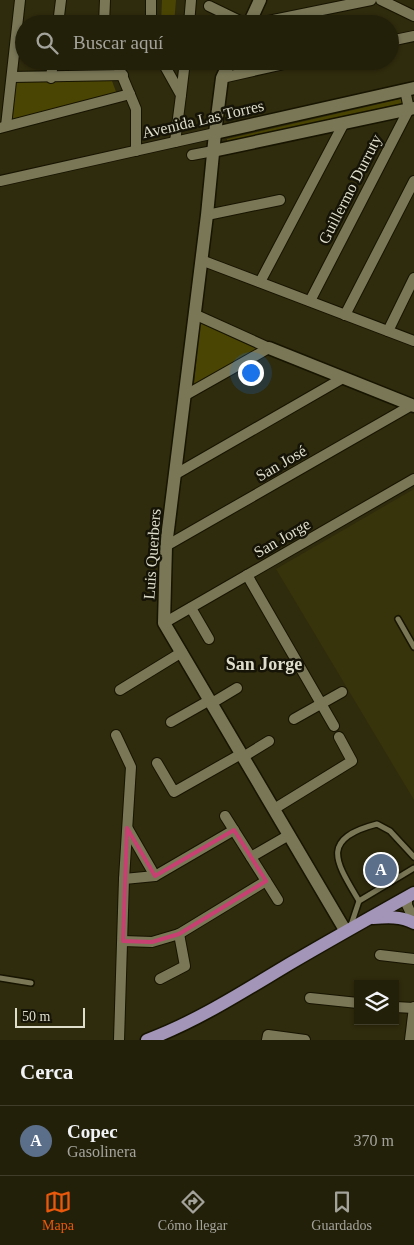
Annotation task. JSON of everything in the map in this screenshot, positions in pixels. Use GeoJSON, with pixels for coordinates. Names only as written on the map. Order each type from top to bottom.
{"type":"FeatureCollection","features":[{"type":"Feature","properties":{"kind":"main road"},"geometry":{"type":"LineString","coordinates":[[161,1040],[365,919],[411,896]]}},
{"type":"Feature","properties":{"kind":"main road"},"geometry":{"type":"LineString","coordinates":[[365,919],[391,917],[414,921]]}},
{"type":"Feature","properties":{"kind":"main road"},"geometry":{"type":"LineString","coordinates":[[146,1040],[186,1024]]}},
{"type":"Feature","properties":{"kind":"street"},"geometry":{"type":"LineString","coordinates":[[18,15],[20,0]]}},
{"type":"Feature","properties":{"kind":"street"},"geometry":{"type":"LineString","coordinates":[[59,15],[60,0]]}},
{"type":"Feature","properties":{"kind":"street"},"geometry":{"type":"LineString","coordinates":[[104,15],[105,0]]}},
{"type":"Feature","properties":{"kind":"street"},"geometry":{"type":"LineString","coordinates":[[151,0],[151,15]]}},
{"type":"Feature","properties":{"kind":"street"},"geometry":{"type":"LineString","coordinates":[[190,15],[192,0]]}},
{"type":"Feature","properties":{"kind":"street"},"geometry":{"type":"LineString","coordinates":[[252,15],[260,0]]}},
{"type":"Feature","properties":{"kind":"street"},"geometry":{"type":"LineString","coordinates":[[297,15],[371,0]]}},
{"type":"Feature","properties":{"kind":"street"},"geometry":{"type":"LineString","coordinates":[[381,0],[414,16]]}},
{"type":"Feature","properties":{"kind":"street"},"geometry":{"type":"LineString","coordinates":[[209,6],[228,15]]}},
{"type":"Feature","properties":{"kind":"street"},"geometry":{"type":"LineString","coordinates":[[399,39],[414,36]]}},
{"type":"Feature","properties":{"kind":"street"},"geometry":{"type":"LineString","coordinates":[[15,48],[3,127],[130,94]]}},
{"type":"Feature","properties":{"kind":"street"},"geometry":{"type":"LineString","coordinates":[[51,78],[52,70]]}},
{"type":"Feature","properties":{"kind":"street"},"geometry":{"type":"LineString","coordinates":[[120,70],[136,109],[136,151]]}},
{"type":"Feature","properties":{"kind":"street"},"geometry":{"type":"LineString","coordinates":[[167,70],[181,95]]}},
{"type":"Feature","properties":{"kind":"street"},"geometry":{"type":"LineString","coordinates":[[175,142],[183,70]]}},
{"type":"Feature","properties":{"kind":"street","name":"Luis Querbers"},"geometry":{"type":"LineString","coordinates":[[226,70],[222,78],[215,133],[207,215],[166,546],[164,623],[289,835],[348,929]]}},
{"type":"Feature","properties":{"kind":"street"},"geometry":{"type":"LineString","coordinates":[[222,78],[257,70]]}},
{"type":"Feature","properties":{"kind":"street"},"geometry":{"type":"LineString","coordinates":[[12,77],[123,76]]}},
{"type":"Feature","properties":{"kind":"street"},"geometry":{"type":"LineString","coordinates":[[409,89],[411,108]]}},
{"type":"Feature","properties":{"kind":"street","name":"Avenida Las Torres"},"geometry":{"type":"LineString","coordinates":[[0,181],[409,89]]}},
{"type":"Feature","properties":{"kind":"street","name":"Avenida Las Torres"},"geometry":{"type":"LineString","coordinates":[[192,155],[411,108]]}},
{"type":"Feature","properties":{"kind":"street","name":"Guillermo Durruty"},"geometry":{"type":"LineString","coordinates":[[310,301],[411,108]]}},
{"type":"Feature","properties":{"kind":"street"},"geometry":{"type":"LineString","coordinates":[[260,282],[344,123]]}},
{"type":"Feature","properties":{"kind":"street"},"geometry":{"type":"LineString","coordinates":[[344,315],[414,181]]}},
{"type":"Feature","properties":{"kind":"street"},"geometry":{"type":"LineString","coordinates":[[207,215],[280,200]]}},
{"type":"Feature","properties":{"kind":"street"},"geometry":{"type":"LineString","coordinates":[[201,260],[414,341]]}},
{"type":"Feature","properties":{"kind":"street"},"geometry":{"type":"LineString","coordinates":[[388,331],[414,278]]}},
{"type":"Feature","properties":{"kind":"street"},"geometry":{"type":"LineString","coordinates":[[194,314],[269,348],[413,406]]}},
{"type":"Feature","properties":{"kind":"street"},"geometry":{"type":"LineString","coordinates":[[184,396],[269,348]]}},
{"type":"Feature","properties":{"kind":"street"},"geometry":{"type":"LineString","coordinates":[[176,474],[342,378]]}},
{"type":"Feature","properties":{"kind":"street","name":"San José"},"geometry":{"type":"LineString","coordinates":[[166,546],[413,406]]}},
{"type":"Feature","properties":{"kind":"street","name":"San Jorge"},"geometry":{"type":"LineString","coordinates":[[164,623],[414,479]]}},
{"type":"Feature","properties":{"kind":"street"},"geometry":{"type":"LineString","coordinates":[[247,575],[334,726]]}},
{"type":"Feature","properties":{"kind":"street"},"geometry":{"type":"LineString","coordinates":[[191,608],[209,639]]}},
{"type":"Feature","properties":{"kind":"street"},"geometry":{"type":"LineString","coordinates":[[120,690],[182,652]]}},
{"type":"Feature","properties":{"kind":"street"},"geometry":{"type":"LineString","coordinates":[[171,722],[237,688]]}},
{"type":"Feature","properties":{"kind":"street"},"geometry":{"type":"LineString","coordinates":[[294,719],[342,692]]}},
{"type":"Feature","properties":{"kind":"street"},"geometry":{"type":"LineString","coordinates":[[116,735],[132,767],[124,879],[119,1040]]}},
{"type":"Feature","properties":{"kind":"street"},"geometry":{"type":"LineString","coordinates":[[274,809],[352,761],[339,738]]}},
{"type":"Feature","properties":{"kind":"street"},"geometry":{"type":"LineString","coordinates":[[157,763],[174,792],[269,742]]}},
{"type":"Feature","properties":{"kind":"street"},"geometry":{"type":"LineString","coordinates":[[225,816],[278,900]]}},
{"type":"Feature","properties":{"kind":"street"},"geometry":{"type":"LineString","coordinates":[[127,828],[155,876]]}},
{"type":"Feature","properties":{"kind":"street"},"geometry":{"type":"LineString","coordinates":[[124,879],[155,876],[234,830]]}},
{"type":"Feature","properties":{"kind":"street"},"geometry":{"type":"LineString","coordinates":[[251,858],[289,835]]}},
{"type":"Feature","properties":{"kind":"street"},"geometry":{"type":"LineString","coordinates":[[123,940],[152,942],[179,934],[266,881]]}},
{"type":"Feature","properties":{"kind":"street"},"geometry":{"type":"LineString","coordinates":[[411,896],[407,905],[414,921]]}},
{"type":"Feature","properties":{"kind":"street"},"geometry":{"type":"LineString","coordinates":[[160,979],[185,966],[179,934]]}},
{"type":"Feature","properties":{"kind":"street"},"geometry":{"type":"LineString","coordinates":[[380,955],[414,959]]}},
{"type":"Feature","properties":{"kind":"street"},"geometry":{"type":"LineString","coordinates":[[310,998],[354,1003]]}},
{"type":"Feature","properties":{"kind":"street"},"geometry":{"type":"LineString","coordinates":[[399,1007],[414,1008],[410,1040]]}},
{"type":"Feature","properties":{"kind":"street"},"geometry":{"type":"LineString","coordinates":[[268,1037],[305,1040]]}},
{"type":"Feature","properties":{"kind":"lane"},"geometry":{"type":"LineString","coordinates":[[398,619],[414,647]]}},
{"type":"Feature","properties":{"kind":"lane"},"geometry":{"type":"LineString","coordinates":[[359,901],[337,859],[337,847],[344,838],[365,827],[377,824],[390,832],[414,857]]}},
{"type":"Feature","properties":{"kind":"lane"},"geometry":{"type":"LineString","coordinates":[[348,929],[359,901],[414,868]]}},
{"type":"Feature","properties":{"kind":"lane"},"geometry":{"type":"LineString","coordinates":[[0,978],[31,982]]}},
{"type":"Feature","properties":{"kind":"highlighted area"},"geometry":{"type":"Polygon","coordinates":[[[127,828],[155,876],[234,830],[266,881],[179,934],[152,942],[123,941],[127,828]]]}},
{"type":"Feature","properties":{"kind":"shaded area"},"geometry":{"type":"Polygon","coordinates":[[[162,0],[176,0],[175,15],[161,15],[162,0]]]}},
{"type":"Feature","properties":{"kind":"shaded area"},"geometry":{"type":"Polygon","coordinates":[[[8,79],[112,81],[118,97],[3,125],[8,79]]]}},
{"type":"Feature","properties":{"kind":"shaded area"},"geometry":{"type":"Polygon","coordinates":[[[401,99],[403,105],[227,145],[227,139],[401,99]]]}},
{"type":"Feature","properties":{"kind":"shaded area"},"geometry":{"type":"Polygon","coordinates":[[[200,322],[259,348],[194,385],[200,322]]]}},
{"type":"Feature","properties":{"kind":"shaded area"},"geometry":{"type":"Polygon","coordinates":[[[414,489],[414,800],[276,569],[414,489]]]}},
{"type":"Feature","properties":{"kind":"place","name":"Copec"},"geometry":{"type":"Point","coordinates":[381,870]}},
{"type":"Feature","properties":{"kind":"district","name":"San Jorge"},"geometry":{"type":"Point","coordinates":[264,664]}}]}
